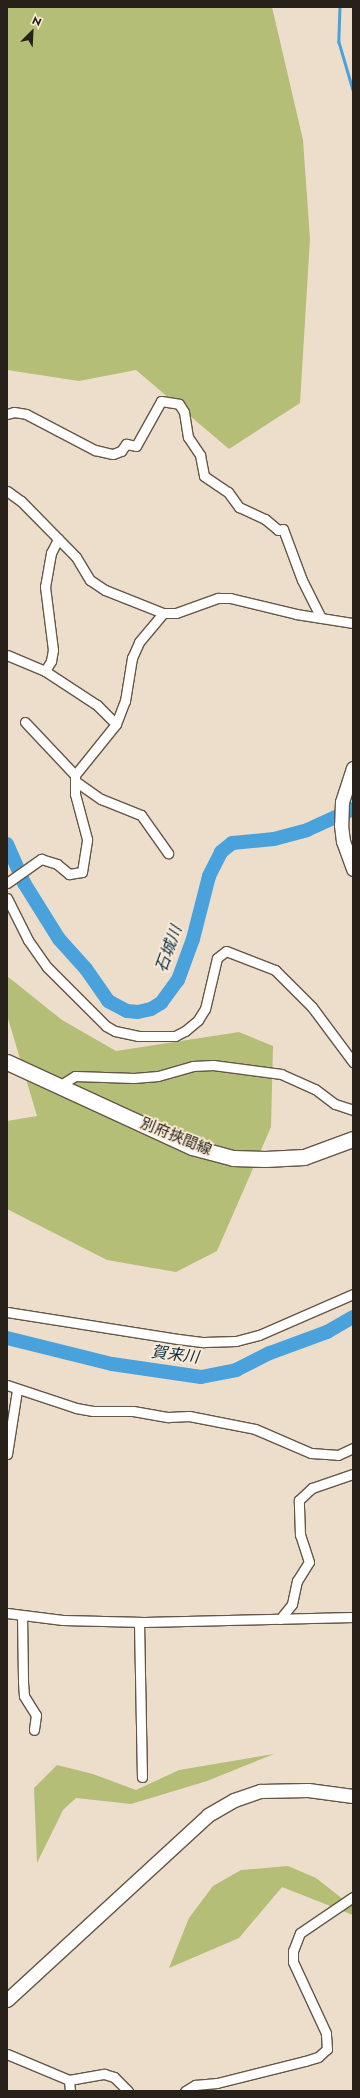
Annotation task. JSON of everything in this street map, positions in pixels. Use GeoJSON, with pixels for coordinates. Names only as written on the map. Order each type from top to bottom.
{"type":"FeatureCollection","features":[{"type":"Feature","properties":{"kind":"main road","name":"別府挾間線"},"geometry":{"type":"LineString","coordinates":[[7,1062],[192,1146],[233,1158],[265,1160],[304,1157],[353,1139]]}},
{"type":"Feature","properties":{"kind":"street"},"geometry":{"type":"LineString","coordinates":[[7,414],[14,412],[26,414],[95,450],[113,454],[120,451],[126,444],[136,446],[161,401],[179,404],[184,412],[188,437],[200,455],[204,476],[228,492],[239,507],[265,519],[278,530],[283,529],[302,580],[321,618]]}},
{"type":"Feature","properties":{"kind":"street"},"geometry":{"type":"LineString","coordinates":[[7,491],[21,501],[76,557],[90,580],[105,590],[163,613],[176,613],[218,598],[230,598],[321,618],[353,623]]}},
{"type":"Feature","properties":{"kind":"street"},"geometry":{"type":"LineString","coordinates":[[45,671],[51,661],[53,650],[45,587],[51,553],[58,539]]}},
{"type":"Feature","properties":{"kind":"street"},"geometry":{"type":"LineString","coordinates":[[7,883],[41,859],[57,864],[69,874],[75,874],[84,868],[87,839],[75,794],[75,778],[116,724],[126,701],[132,658],[139,642],[163,613]]}},
{"type":"Feature","properties":{"kind":"street"},"geometry":{"type":"LineString","coordinates":[[7,655],[45,671],[97,705],[116,724]]}},
{"type":"Feature","properties":{"kind":"street"},"geometry":{"type":"LineString","coordinates":[[25,722],[33,732],[51,747],[75,778],[101,799],[141,815],[168,853]]}},
{"type":"Feature","properties":{"kind":"street"},"geometry":{"type":"LineString","coordinates":[[353,768],[342,802],[343,841],[353,869]]}},
{"type":"Feature","properties":{"kind":"street"},"geometry":{"type":"LineString","coordinates":[[7,898],[28,940],[47,967],[106,1026],[115,1031],[138,1036],[175,1036],[185,1031],[198,1020],[204,1009],[217,958],[226,951],[274,970],[312,1007],[353,1062]]}},
{"type":"Feature","properties":{"kind":"street"},"geometry":{"type":"LineString","coordinates":[[59,1086],[75,1076],[134,1078],[158,1076],[193,1066],[213,1066],[281,1074],[315,1089],[335,1104],[353,1110]]}},
{"type":"Feature","properties":{"kind":"street"},"geometry":{"type":"LineString","coordinates":[[7,1312],[178,1339],[204,1342],[236,1341],[259,1335],[353,1294]]}},
{"type":"Feature","properties":{"kind":"street"},"geometry":{"type":"LineString","coordinates":[[7,1385],[17,1390],[93,1411],[133,1411],[168,1417],[189,1416],[255,1429],[311,1453],[338,1455],[353,1448]]}},
{"type":"Feature","properties":{"kind":"street"},"geometry":{"type":"LineString","coordinates":[[7,1454],[17,1390]]}},
{"type":"Feature","properties":{"kind":"street"},"geometry":{"type":"LineString","coordinates":[[280,1619],[292,1604],[297,1581],[309,1562],[300,1535],[299,1500],[312,1488],[353,1474]]}},
{"type":"Feature","properties":{"kind":"street"},"geometry":{"type":"LineString","coordinates":[[7,1613],[63,1620],[139,1622],[353,1617]]}},
{"type":"Feature","properties":{"kind":"street"},"geometry":{"type":"LineString","coordinates":[[22,1615],[24,1696],[36,1715],[34,1730]]}},
{"type":"Feature","properties":{"kind":"street"},"geometry":{"type":"LineString","coordinates":[[139,1622],[142,1777]]}},
{"type":"Feature","properties":{"kind":"street"},"geometry":{"type":"LineString","coordinates":[[7,2000],[208,1814],[234,1800],[260,1791],[308,1790],[353,1796]]}},
{"type":"Feature","properties":{"kind":"street"},"geometry":{"type":"LineString","coordinates":[[185,2091],[195,2085],[217,2083],[305,2061],[318,2057],[326,2049],[326,2033],[295,1968],[293,1951],[300,1933],[353,1897]]}},
{"type":"Feature","properties":{"kind":"street"},"geometry":{"type":"LineString","coordinates":[[7,2054],[69,2080],[104,2074],[114,2077],[128,2091]]}},
{"type":"Feature","properties":{"kind":"street"},"geometry":{"type":"LineString","coordinates":[[69,2080],[70,2091]]}},
{"type":"Feature","properties":{"kind":"green space"},"geometry":{"type":"Polygon","coordinates":[[[7,7],[272,7],[303,140],[310,239],[300,403],[229,449],[136,370],[79,381],[7,370],[7,7]]]}},
{"type":"Feature","properties":{"kind":"green space"},"geometry":{"type":"Polygon","coordinates":[[[7,976],[62,1020],[116,1051],[239,1032],[273,1046],[271,1127],[217,1251],[176,1272],[107,1260],[7,1209],[7,1121],[37,1116],[7,1015],[7,976]]]}},
{"type":"Feature","properties":{"kind":"green space"},"geometry":{"type":"Polygon","coordinates":[[[274,1754],[207,1781],[131,1804],[76,1798],[63,1810],[37,1863],[34,1788],[57,1765],[93,1774],[136,1790],[179,1770],[274,1754]]]}},
{"type":"Feature","properties":{"kind":"green space"},"geometry":{"type":"Polygon","coordinates":[[[288,1866],[316,1878],[353,1907],[353,1915],[282,1887],[239,1938],[169,1968],[189,1918],[213,1886],[241,1870],[288,1866]]]}},
{"type":"Feature","properties":{"kind":"waterway"},"geometry":{"type":"LineString","coordinates":[[340,7],[339,42],[353,90]]}},
{"type":"Feature","properties":{"kind":"waterway","name":"石城川"},"geometry":{"type":"LineString","coordinates":[[7,844],[24,883],[59,939],[86,969],[108,1001],[127,1011],[138,1012],[151,1009],[161,1003],[178,980],[193,939],[209,876],[221,852],[232,843],[274,839],[307,830],[353,809]]}},
{"type":"Feature","properties":{"kind":"waterway","name":"賀来川"},"geometry":{"type":"LineString","coordinates":[[7,1338],[112,1364],[201,1377],[236,1370],[270,1353],[327,1332],[353,1317]]}}]}
